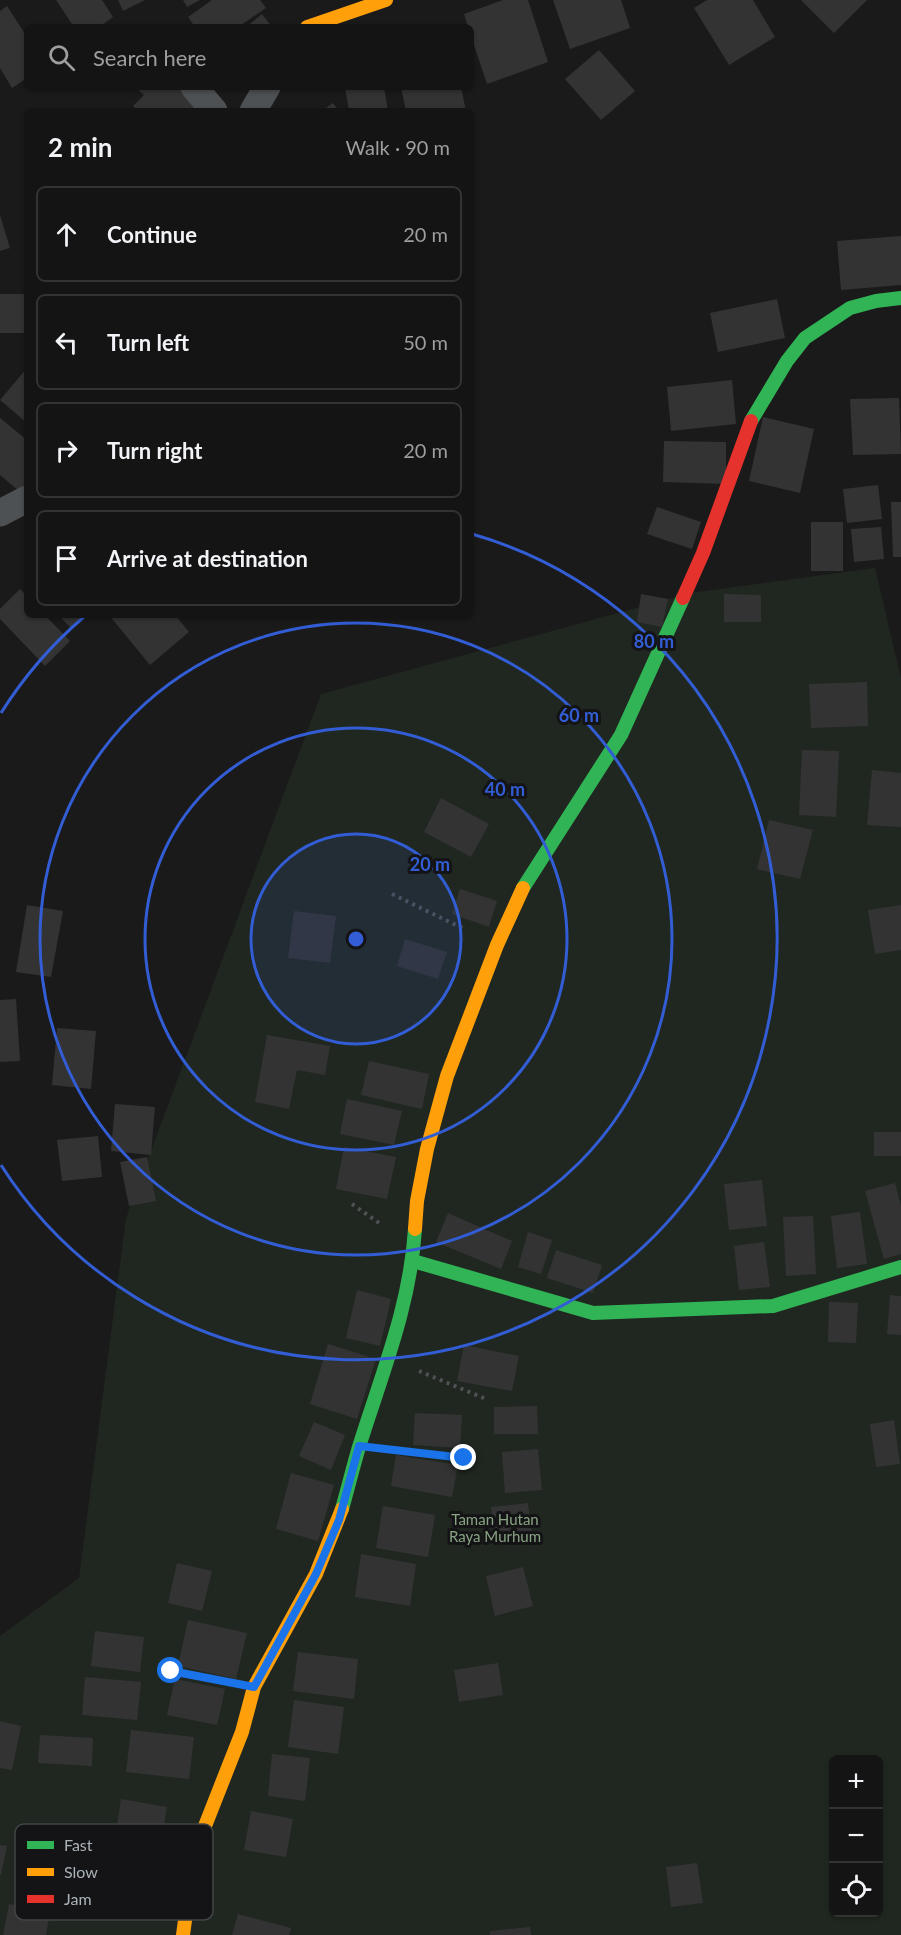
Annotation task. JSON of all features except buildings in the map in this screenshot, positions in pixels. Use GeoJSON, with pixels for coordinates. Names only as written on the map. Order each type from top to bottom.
{"type":"FeatureCollection","features":[{"type":"Feature","properties":{"kind":"street"},"geometry":{"type":"LineString","coordinates":[[316,24],[386,0]]}},
{"type":"Feature","properties":{"kind":"street"},"geometry":{"type":"LineString","coordinates":[[196,90],[212,108]]}},
{"type":"Feature","properties":{"kind":"street"},"geometry":{"type":"LineString","coordinates":[[255,108],[265,90]]}},
{"type":"Feature","properties":{"kind":"street"},"geometry":{"type":"LineString","coordinates":[[206,1824],[242,1732],[254,1687],[316,1574],[339,1520],[359,1446],[403,1310],[413,1261],[417,1201],[427,1149],[447,1076],[496,945],[520,892],[621,735],[703,552],[751,421],[787,361],[805,338],[850,308],[876,301],[901,298]]}},
{"type":"Feature","properties":{"kind":"street"},"geometry":{"type":"LineString","coordinates":[[0,513],[24,501]]}},
{"type":"Feature","properties":{"kind":"street"},"geometry":{"type":"LineString","coordinates":[[413,1261],[593,1313],[773,1306],[901,1267]]}},
{"type":"Feature","properties":{"kind":"street"},"geometry":{"type":"LineString","coordinates":[[183,1935],[185,1920]]}},
{"type":"Feature","properties":{"kind":"path"},"geometry":{"type":"LineString","coordinates":[[392,894],[496,945]]}},
{"type":"Feature","properties":{"kind":"path"},"geometry":{"type":"LineString","coordinates":[[388,1358],[486,1399]]}},
{"type":"Feature","properties":{"kind":"path"},"geometry":{"type":"LineString","coordinates":[[359,1446],[464,1458]]}},
{"type":"Feature","properties":{"kind":"path"},"geometry":{"type":"LineString","coordinates":[[171,1671],[254,1687]]}},
{"type":"Feature","properties":{"kind":"green space","name":"Taman Hutan Raya Murhum"},"geometry":{"type":"Polygon","coordinates":[[[875,568],[901,678],[901,1935],[0,1935],[0,1636],[79,1578],[126,1218],[321,694],[691,593],[875,568]]]}},
{"type":"Feature","properties":{"kind":"traffic: fast"},"geometry":{"type":"LineString","coordinates":[[751,421],[787,361],[805,338],[850,308],[876,301],[901,298]]}},
{"type":"Feature","properties":{"kind":"traffic: fast"},"geometry":{"type":"LineString","coordinates":[[523,888],[621,735],[683,598]]}},
{"type":"Feature","properties":{"kind":"traffic: fast"},"geometry":{"type":"LineString","coordinates":[[342,1509],[401,1313],[412,1258],[415,1229]]}},
{"type":"Feature","properties":{"kind":"traffic: fast"},"geometry":{"type":"LineString","coordinates":[[413,1261],[593,1313],[773,1306],[901,1267]]}},
{"type":"Feature","properties":{"kind":"traffic: slow"},"geometry":{"type":"LineString","coordinates":[[316,24],[386,0]]}},
{"type":"Feature","properties":{"kind":"traffic: slow"},"geometry":{"type":"LineString","coordinates":[[415,1229],[417,1201],[427,1149],[447,1076],[497,945],[523,888]]}},
{"type":"Feature","properties":{"kind":"traffic: slow"},"geometry":{"type":"LineString","coordinates":[[206,1824],[242,1732],[254,1687],[316,1574],[342,1509]]}},
{"type":"Feature","properties":{"kind":"traffic: slow"},"geometry":{"type":"LineString","coordinates":[[183,1935],[185,1920]]}},
{"type":"Feature","properties":{"kind":"traffic: jam"},"geometry":{"type":"LineString","coordinates":[[683,598],[703,553],[751,421]]}},
{"type":"Feature","properties":{"kind":"route"},"geometry":{"type":"LineString","coordinates":[[171,1671],[254,1687],[316,1574],[339,1520],[359,1446],[464,1458]]}}]}
